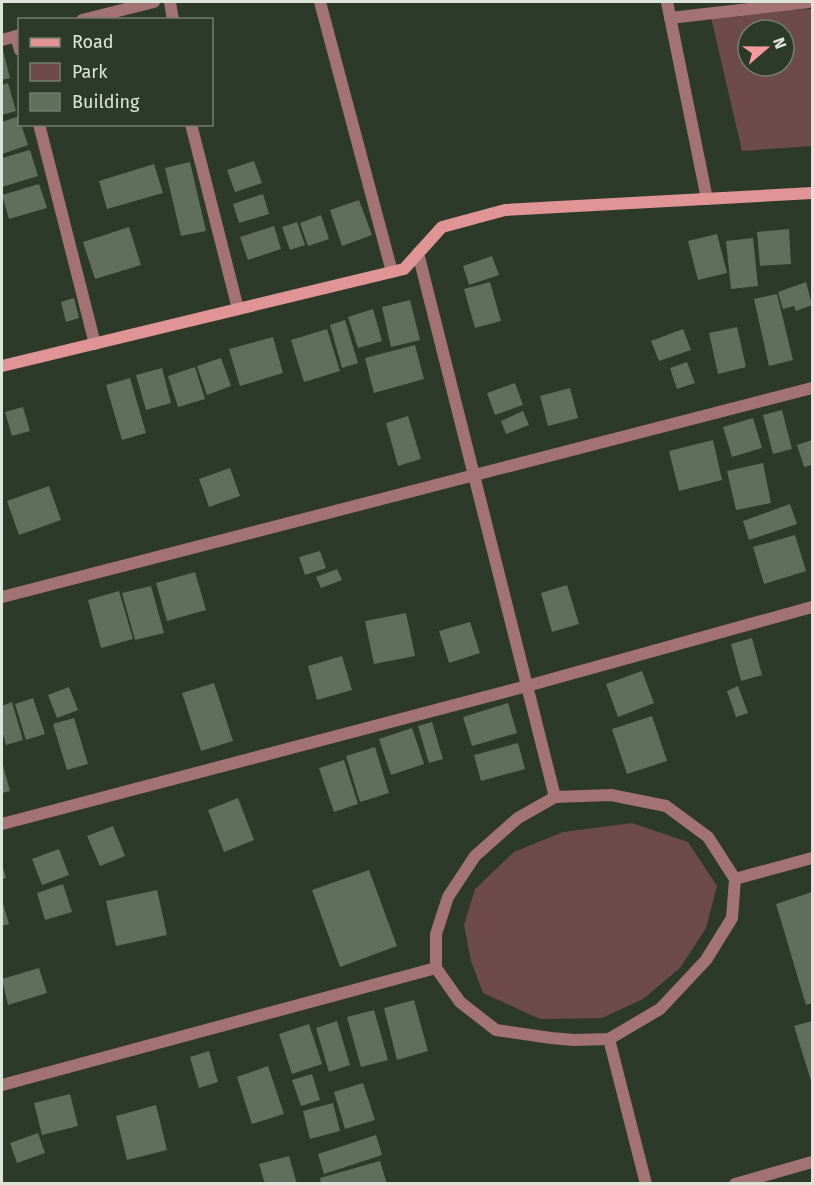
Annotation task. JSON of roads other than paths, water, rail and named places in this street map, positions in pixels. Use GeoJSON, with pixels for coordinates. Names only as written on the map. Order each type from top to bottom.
{"type":"FeatureCollection","features":[{"type":"Feature","properties":{"kind":"street"},"geometry":{"type":"LineString","coordinates":[[90,18],[154,2]]}},
{"type":"Feature","properties":{"kind":"street"},"geometry":{"type":"LineString","coordinates":[[170,2],[173,18]]}},
{"type":"Feature","properties":{"kind":"street"},"geometry":{"type":"LineString","coordinates":[[320,2],[392,272]]}},
{"type":"Feature","properties":{"kind":"street"},"geometry":{"type":"LineString","coordinates":[[667,2],[707,199]]}},
{"type":"Feature","properties":{"kind":"street"},"geometry":{"type":"LineString","coordinates":[[670,18],[809,2]]}},
{"type":"Feature","properties":{"kind":"street"},"geometry":{"type":"LineString","coordinates":[[2,40],[18,36]]}},
{"type":"Feature","properties":{"kind":"street"},"geometry":{"type":"LineString","coordinates":[[40,126],[95,344]]}},
{"type":"Feature","properties":{"kind":"street"},"geometry":{"type":"LineString","coordinates":[[192,126],[238,309]]}},
{"type":"Feature","properties":{"kind":"street"},"geometry":{"type":"LineString","coordinates":[[2,366],[404,269],[442,227],[505,210],[813,194]]}},
{"type":"Feature","properties":{"kind":"street"},"geometry":{"type":"LineString","coordinates":[[418,254],[555,797]]}},
{"type":"Feature","properties":{"kind":"street"},"geometry":{"type":"LineString","coordinates":[[2,597],[813,387]]}},
{"type":"Feature","properties":{"kind":"street"},"geometry":{"type":"LineString","coordinates":[[2,824],[527,686],[813,607]]}},
{"type":"Feature","properties":{"kind":"street"},"geometry":{"type":"LineString","coordinates":[[611,795],[666,806],[708,837],[735,879],[732,918],[706,960],[660,1009],[609,1039],[574,1040],[496,1030],[460,1002],[436,968],[436,934],[448,897],[475,856],[518,818],[555,797],[611,795]]}},
{"type":"Feature","properties":{"kind":"street"},"geometry":{"type":"LineString","coordinates":[[735,879],[813,858]]}},
{"type":"Feature","properties":{"kind":"street"},"geometry":{"type":"LineString","coordinates":[[2,1085],[436,968]]}},
{"type":"Feature","properties":{"kind":"street"},"geometry":{"type":"LineString","coordinates":[[609,1039],[646,1184]]}},
{"type":"Feature","properties":{"kind":"street"},"geometry":{"type":"LineString","coordinates":[[735,1184],[813,1162]]}}]}
